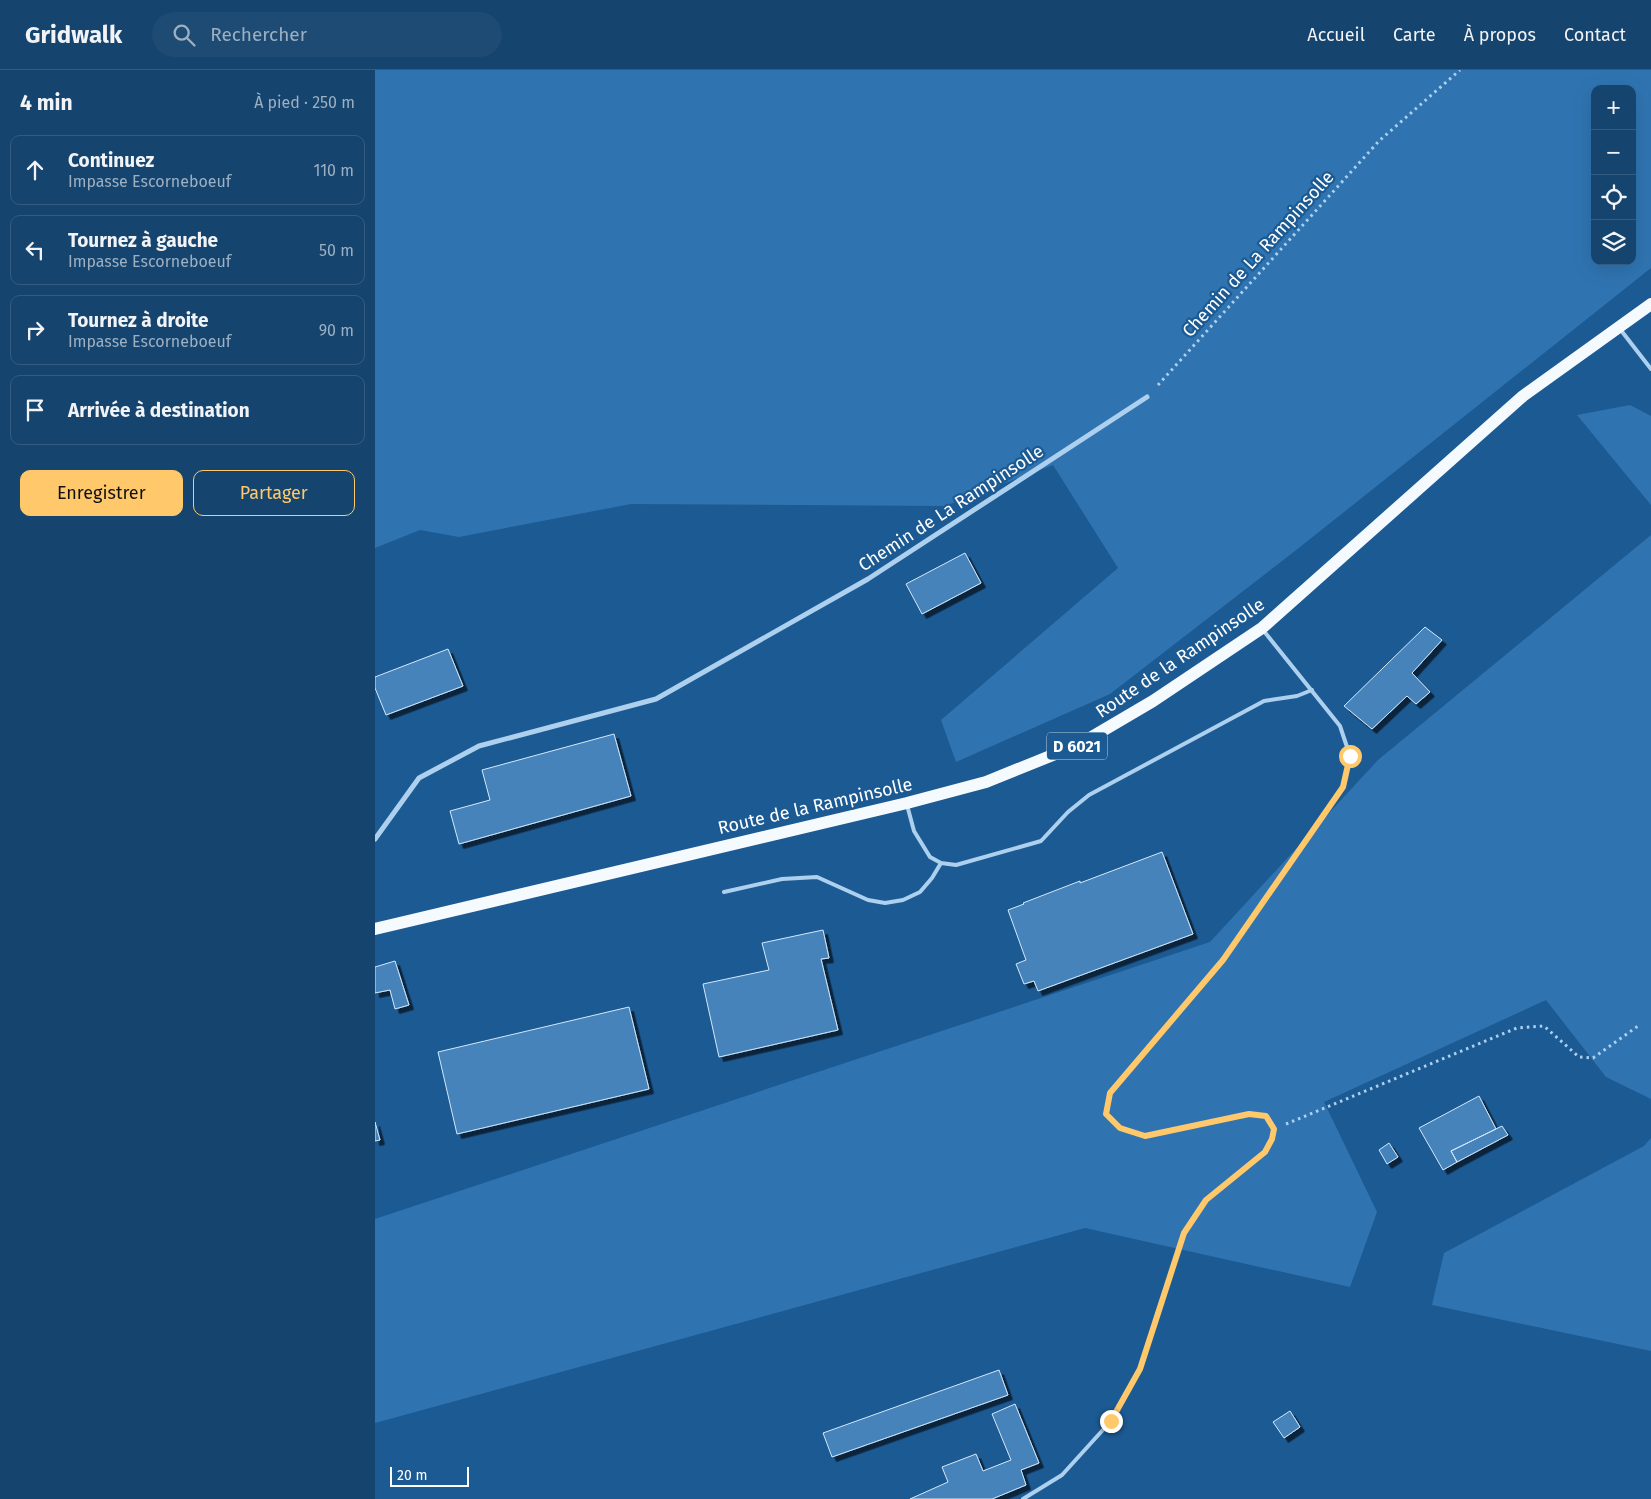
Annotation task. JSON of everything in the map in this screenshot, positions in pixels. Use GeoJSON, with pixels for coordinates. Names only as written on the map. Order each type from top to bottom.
{"type":"FeatureCollection","features":[{"type":"Feature","properties":{"kind":"main road","name":"Route de la Rampinsolle"},"geometry":{"type":"LineString","coordinates":[[375,928],[907,803],[986,782],[1080,744],[1153,701],[1262,628],[1523,396],[1651,304]]}},
{"type":"Feature","properties":{"kind":"street","name":"Chemin de La Rampinsolle"},"geometry":{"type":"LineString","coordinates":[[375,838],[419,778],[479,746],[656,699],[868,579],[1147,397]]}},
{"type":"Feature","properties":{"kind":"lane"},"geometry":{"type":"LineString","coordinates":[[1618,327],[1651,369]]}},
{"type":"Feature","properties":{"kind":"lane"},"geometry":{"type":"LineString","coordinates":[[1023,1499],[1062,1475],[1111,1421],[1140,1369],[1184,1233],[1206,1200],[1265,1152],[1272,1139],[1274,1129],[1266,1116],[1249,1114],[1145,1136],[1120,1128],[1106,1114],[1110,1093],[1223,960],[1343,787],[1350,756],[1340,726],[1262,628]]}},
{"type":"Feature","properties":{"kind":"lane"},"geometry":{"type":"LineString","coordinates":[[907,803],[914,831],[930,856],[941,863],[956,865],[1041,841],[1068,812],[1089,795],[1264,701],[1297,696],[1312,690]]}},
{"type":"Feature","properties":{"kind":"lane"},"geometry":{"type":"LineString","coordinates":[[725,892],[782,879],[817,877],[868,900],[885,903],[903,900],[920,892],[932,878],[941,863]]}},
{"type":"Feature","properties":{"kind":"path","name":"Chemin de La Rampinsolle"},"geometry":{"type":"LineString","coordinates":[[1147,397],[1379,141],[1460,70]]}},
{"type":"Feature","properties":{"kind":"path"},"geometry":{"type":"LineString","coordinates":[[1274,1129],[1517,1028],[1544,1026],[1579,1057],[1593,1058],[1638,1026]]}},
{"type":"Feature","properties":{"kind":"shaded area"},"geometry":{"type":"Polygon","coordinates":[[[375,70],[1651,70],[1651,268],[1295,551],[1110,694],[956,762],[941,720],[1118,568],[1053,465],[945,506],[631,504],[459,537],[420,530],[375,548],[375,70]]]}},
{"type":"Feature","properties":{"kind":"shaded area"},"geometry":{"type":"Polygon","coordinates":[[[1630,405],[1651,416],[1651,505],[1577,415],[1630,405]]]}},
{"type":"Feature","properties":{"kind":"shaded area"},"geometry":{"type":"Polygon","coordinates":[[[1651,535],[1651,1099],[1606,1077],[1546,1000],[1324,1102],[1377,1212],[1350,1287],[1085,1228],[375,1423],[375,1219],[1210,942],[1378,760],[1651,535]]]}},
{"type":"Feature","properties":{"kind":"shaded area"},"geometry":{"type":"Polygon","coordinates":[[[1651,1138],[1651,1351],[1432,1305],[1444,1253],[1644,1146],[1651,1138]]]}},
{"type":"Feature","properties":{"kind":"building"},"geometry":{"type":"Polygon","coordinates":[[[965,553],[981,583],[922,614],[906,584],[965,553]]]}},
{"type":"Feature","properties":{"kind":"building"},"geometry":{"type":"Polygon","coordinates":[[[1425,627],[1442,640],[1412,673],[1430,692],[1416,704],[1407,696],[1372,729],[1344,706],[1425,627]]]}},
{"type":"Feature","properties":{"kind":"building"},"geometry":{"type":"Polygon","coordinates":[[[448,649],[463,686],[386,715],[375,688],[375,677],[448,649]]]}},
{"type":"Feature","properties":{"kind":"building"},"geometry":{"type":"Polygon","coordinates":[[[614,734],[631,796],[459,844],[450,811],[490,800],[482,770],[614,734]]]}},
{"type":"Feature","properties":{"kind":"building"},"geometry":{"type":"Polygon","coordinates":[[[1162,852],[1193,934],[1038,991],[1034,981],[1024,984],[1016,964],[1026,960],[1008,910],[1080,881],[1080,883],[1162,852]]]}},
{"type":"Feature","properties":{"kind":"building"},"geometry":{"type":"Polygon","coordinates":[[[823,930],[829,958],[821,959],[838,1030],[719,1057],[703,984],[769,970],[762,943],[823,930]]]}},
{"type":"Feature","properties":{"kind":"building"},"geometry":{"type":"Polygon","coordinates":[[[395,961],[409,1005],[395,1009],[390,990],[375,993],[375,967],[395,961]]]}},
{"type":"Feature","properties":{"kind":"building"},"geometry":{"type":"Polygon","coordinates":[[[629,1007],[649,1089],[457,1134],[438,1052],[629,1007]]]}},
{"type":"Feature","properties":{"kind":"building"},"geometry":{"type":"Polygon","coordinates":[[[1479,1096],[1496,1129],[1451,1151],[1457,1162],[1443,1170],[1419,1128],[1479,1096]]]}},
{"type":"Feature","properties":{"kind":"building"},"geometry":{"type":"Polygon","coordinates":[[[375,1122],[380,1140],[375,1141],[375,1122]]]}},
{"type":"Feature","properties":{"kind":"building"},"geometry":{"type":"Polygon","coordinates":[[[1502,1126],[1508,1135],[1457,1162],[1451,1151],[1502,1126]]]}},
{"type":"Feature","properties":{"kind":"building"},"geometry":{"type":"Polygon","coordinates":[[[1389,1143],[1398,1157],[1387,1164],[1379,1150],[1389,1143]]]}},
{"type":"Feature","properties":{"kind":"building"},"geometry":{"type":"Polygon","coordinates":[[[999,1370],[1008,1395],[832,1457],[823,1433],[999,1370]]]}},
{"type":"Feature","properties":{"kind":"building"},"geometry":{"type":"Polygon","coordinates":[[[1015,1404],[1039,1463],[1021,1470],[1026,1485],[992,1499],[910,1499],[948,1482],[942,1467],[976,1454],[983,1471],[1011,1460],[992,1414],[1015,1404]]]}},
{"type":"Feature","properties":{"kind":"building"},"geometry":{"type":"Polygon","coordinates":[[[1290,1411],[1300,1427],[1284,1438],[1273,1422],[1290,1411]]]}},
{"type":"Feature","properties":{"kind":"route"},"geometry":{"type":"LineString","coordinates":[[1111,1421],[1140,1369],[1184,1233],[1206,1200],[1265,1152],[1272,1139],[1274,1129],[1266,1116],[1249,1114],[1145,1136],[1120,1128],[1106,1114],[1110,1093],[1223,960],[1343,787],[1350,756]]}}]}
